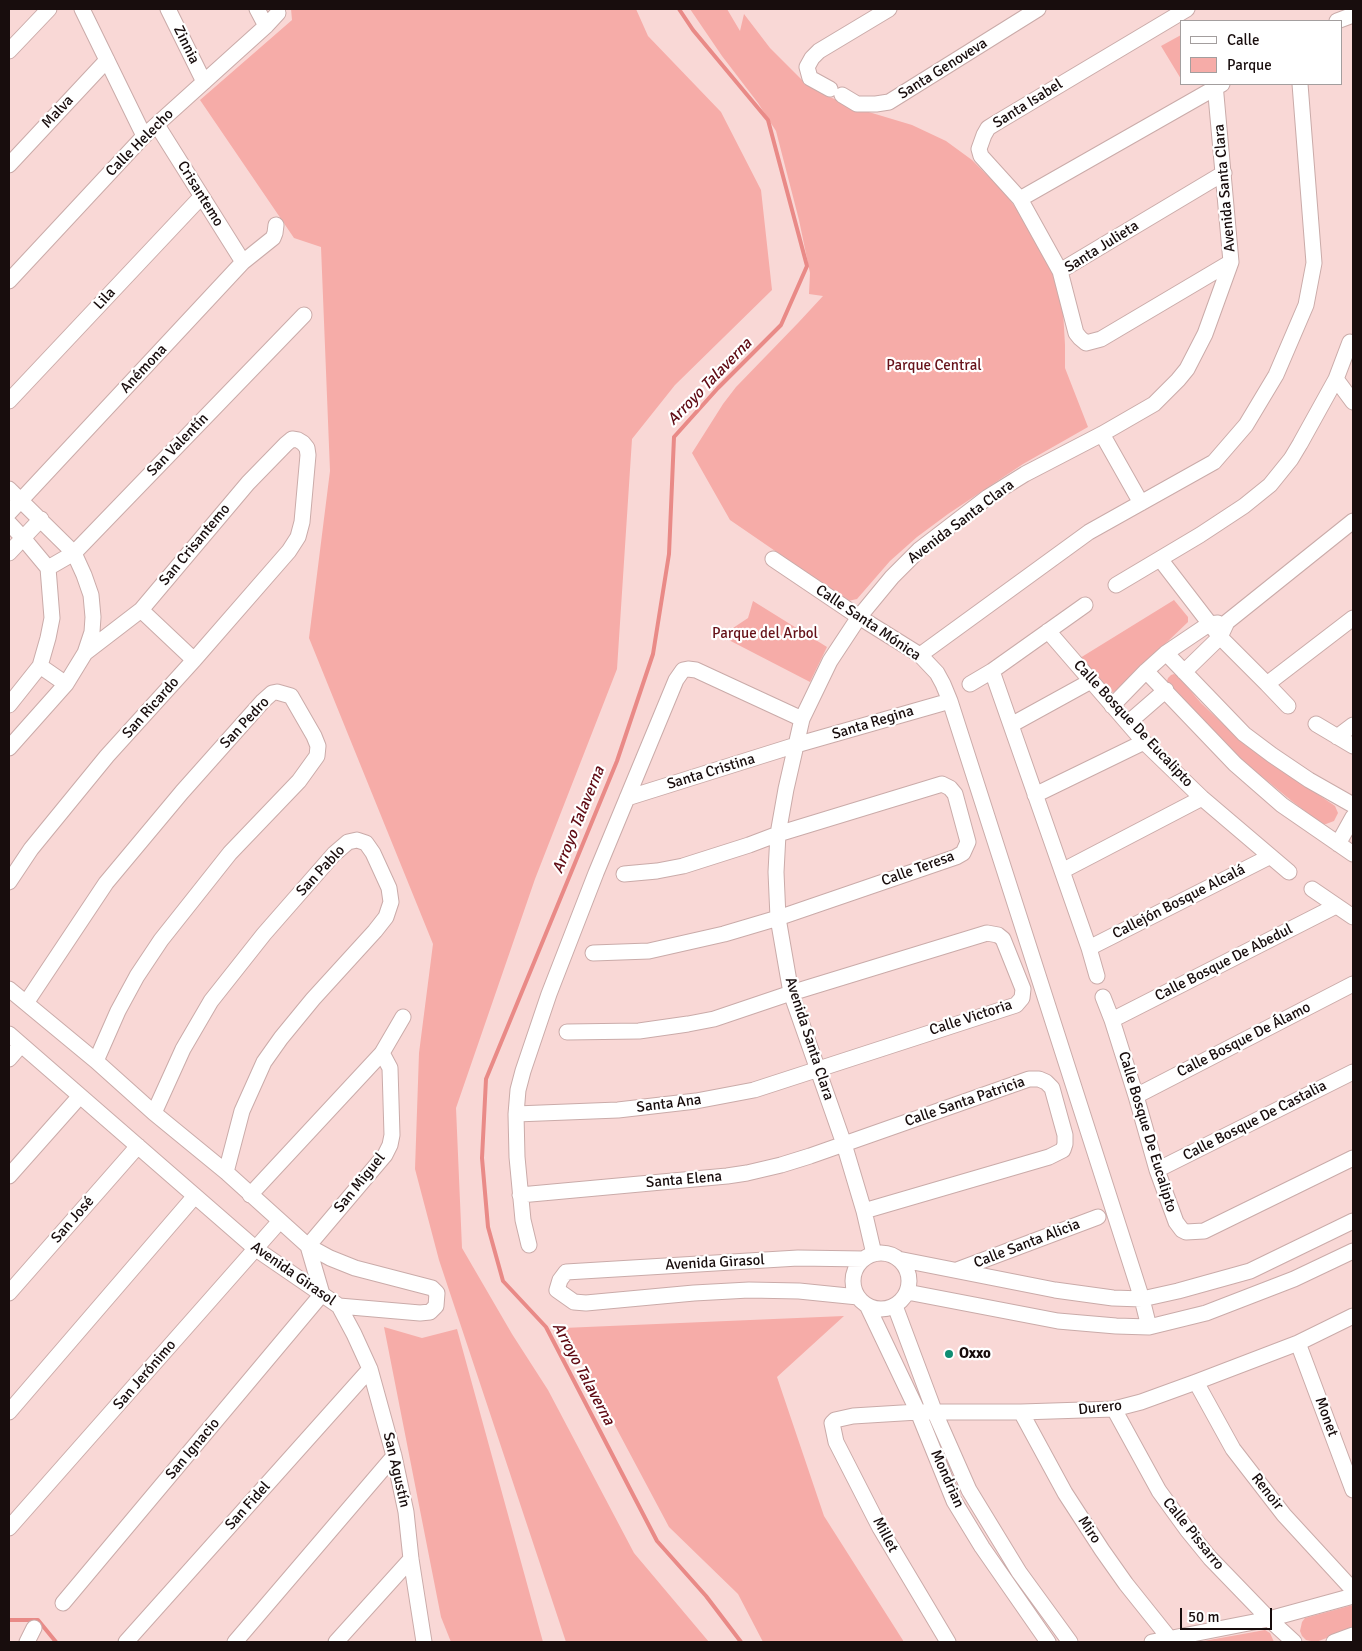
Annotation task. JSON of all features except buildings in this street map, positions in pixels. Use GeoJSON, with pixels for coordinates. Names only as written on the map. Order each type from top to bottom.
{"type":"FeatureCollection","features":[{"type":"Feature","properties":{"kind":"street"},"geometry":{"type":"LineString","coordinates":[[9,51],[49,9]]}},
{"type":"Feature","properties":{"kind":"street"},"geometry":{"type":"LineString","coordinates":[[82,9],[144,136]]}},
{"type":"Feature","properties":{"kind":"street","name":"Zinnia"},"geometry":{"type":"LineString","coordinates":[[168,9],[204,82]]}},
{"type":"Feature","properties":{"kind":"street"},"geometry":{"type":"LineString","coordinates":[[257,9],[266,26]]}},
{"type":"Feature","properties":{"kind":"street","name":"Santa Genoveva"},"geometry":{"type":"LineString","coordinates":[[889,9],[820,51],[812,58],[807,67],[810,78],[857,104],[889,102],[1038,9]]}},
{"type":"Feature","properties":{"kind":"street","name":"Calle Helecho"},"geometry":{"type":"LineString","coordinates":[[9,282],[144,136],[266,26],[278,12]]}},
{"type":"Feature","properties":{"kind":"street","name":"Santa Isabel"},"geometry":{"type":"LineString","coordinates":[[1020,199],[981,156],[981,142],[988,128],[1185,12]]}},
{"type":"Feature","properties":{"kind":"street"},"geometry":{"type":"LineString","coordinates":[[1340,20],[1353,15]]}},
{"type":"Feature","properties":{"kind":"street","name":"Malva"},"geometry":{"type":"LineString","coordinates":[[9,165],[107,60]]}},
{"type":"Feature","properties":{"kind":"street"},"geometry":{"type":"LineString","coordinates":[[1060,271],[1020,199],[1218,85]]}},
{"type":"Feature","properties":{"kind":"street","name":"Avenida Santa Clara"},"geometry":{"type":"LineString","coordinates":[[869,1257],[864,1211],[844,1144],[791,993],[778,918],[776,872],[778,834],[802,719],[830,661],[859,617],[892,577],[919,550],[988,497],[1025,474],[1102,434],[1154,404],[1187,369],[1205,334],[1231,262],[1218,85]]}},
{"type":"Feature","properties":{"kind":"street"},"geometry":{"type":"LineString","coordinates":[[920,655],[1089,532],[1214,462],[1246,425],[1276,375],[1306,305],[1314,263],[1300,85]]}},
{"type":"Feature","properties":{"kind":"street","name":"Crisantemo"},"geometry":{"type":"LineString","coordinates":[[156,125],[243,262]]}},
{"type":"Feature","properties":{"kind":"street","name":"Santa Julieta"},"geometry":{"type":"LineString","coordinates":[[1224,173],[1060,271],[1076,333],[1084,342],[1089,344],[1101,340],[1231,262]]}},
{"type":"Feature","properties":{"kind":"street","name":"Lila"},"geometry":{"type":"LineString","coordinates":[[9,400],[201,197]]}},
{"type":"Feature","properties":{"kind":"street","name":"Anémona"},"geometry":{"type":"LineString","coordinates":[[9,513],[243,262],[273,238],[276,225]]}},
{"type":"Feature","properties":{"kind":"street","name":"San Valentín"},"geometry":{"type":"LineString","coordinates":[[48,568],[74,553],[304,315]]}},
{"type":"Feature","properties":{"kind":"street"},"geometry":{"type":"LineString","coordinates":[[1116,585],[1244,506],[1270,485],[1291,459],[1336,379],[1350,342]]}},
{"type":"Feature","properties":{"kind":"street"},"geometry":{"type":"LineString","coordinates":[[1336,379],[1353,402]]}},
{"type":"Feature","properties":{"kind":"street"},"geometry":{"type":"LineString","coordinates":[[1102,434],[1141,503]]}},
{"type":"Feature","properties":{"kind":"street","name":"San Crisantemo"},"geometry":{"type":"LineString","coordinates":[[85,653],[141,610],[248,483],[286,444],[292,440],[303,443]]}},
{"type":"Feature","properties":{"kind":"street","name":"San Ricardo"},"geometry":{"type":"LineString","coordinates":[[9,882],[32,849],[107,756],[283,558],[298,537],[302,522],[308,455],[307,448],[303,443]]}},
{"type":"Feature","properties":{"kind":"street"},"geometry":{"type":"LineString","coordinates":[[9,489],[74,553],[86,580],[92,609],[92,632],[85,653],[66,684],[9,748]]}},
{"type":"Feature","properties":{"kind":"street"},"geometry":{"type":"LineString","coordinates":[[9,554],[41,519]]}},
{"type":"Feature","properties":{"kind":"street"},"geometry":{"type":"LineString","coordinates":[[1184,672],[1220,637],[1227,622],[1353,521]]}},
{"type":"Feature","properties":{"kind":"street"},"geometry":{"type":"LineString","coordinates":[[9,524],[48,568],[52,618],[40,666],[9,705]]}},
{"type":"Feature","properties":{"kind":"street","name":"Calle Santa Mónica"},"geometry":{"type":"LineString","coordinates":[[773,559],[859,617],[920,655],[937,673],[950,701],[959,728],[1142,1299],[1149,1327]]}},
{"type":"Feature","properties":{"kind":"street"},"geometry":{"type":"LineString","coordinates":[[1160,559],[1220,637],[1288,706]]}},
{"type":"Feature","properties":{"kind":"street"},"geometry":{"type":"LineString","coordinates":[[970,684],[992,671],[1086,604]]}},
{"type":"Feature","properties":{"kind":"street"},"geometry":{"type":"LineString","coordinates":[[141,610],[194,660]]}},
{"type":"Feature","properties":{"kind":"street"},"geometry":{"type":"LineString","coordinates":[[1267,684],[1353,618]]}},
{"type":"Feature","properties":{"kind":"street"},"geometry":{"type":"LineString","coordinates":[[1112,706],[1166,653],[1209,624],[1227,622]]}},
{"type":"Feature","properties":{"kind":"street","name":"Calle Bosque De Eucalipto"},"geometry":{"type":"LineString","coordinates":[[1048,631],[1144,742],[1202,798],[1269,857],[1289,872]]}},
{"type":"Feature","properties":{"kind":"street"},"geometry":{"type":"LineString","coordinates":[[1166,653],[1244,734],[1309,780],[1353,805]]}},
{"type":"Feature","properties":{"kind":"street"},"geometry":{"type":"LineString","coordinates":[[40,666],[66,684]]}},
{"type":"Feature","properties":{"kind":"street"},"geometry":{"type":"LineString","coordinates":[[529,1245],[520,1195],[516,1114],[518,1090],[534,1032],[564,954],[676,680],[683,670],[688,669],[701,672],[802,719]]}},
{"type":"Feature","properties":{"kind":"street"},"geometry":{"type":"LineString","coordinates":[[992,671],[1089,948],[1097,976]]}},
{"type":"Feature","properties":{"kind":"street"},"geometry":{"type":"LineString","coordinates":[[1146,671],[1235,764],[1282,805],[1353,854]]}},
{"type":"Feature","properties":{"kind":"street"},"geometry":{"type":"LineString","coordinates":[[1011,725],[1091,681]]}},
{"type":"Feature","properties":{"kind":"street"},"geometry":{"type":"LineString","coordinates":[[1128,724],[1166,690]]}},
{"type":"Feature","properties":{"kind":"street","name":"San Pedro"},"geometry":{"type":"LineString","coordinates":[[26,1003],[106,883],[182,792],[272,693],[277,692],[291,696],[314,736],[318,746],[317,756],[298,781],[230,853],[160,940],[118,1011],[96,1061]]}},
{"type":"Feature","properties":{"kind":"street","name":"Santa Regina"},"geometry":{"type":"LineString","coordinates":[[796,745],[950,701]]}},
{"type":"Feature","properties":{"kind":"street"},"geometry":{"type":"LineString","coordinates":[[1316,724],[1353,746]]}},
{"type":"Feature","properties":{"kind":"street"},"geometry":{"type":"LineString","coordinates":[[1337,737],[1353,724]]}},
{"type":"Feature","properties":{"kind":"street"},"geometry":{"type":"LineString","coordinates":[[1035,795],[1144,742]]}},
{"type":"Feature","properties":{"kind":"street","name":"Santa Cristina"},"geometry":{"type":"LineString","coordinates":[[627,798],[796,745]]}},
{"type":"Feature","properties":{"kind":"street","name":"Calle Teresa"},"geometry":{"type":"LineString","coordinates":[[778,834],[942,784],[950,788],[954,794],[968,842],[963,853],[956,857],[778,918]]}},
{"type":"Feature","properties":{"kind":"street"},"geometry":{"type":"LineString","coordinates":[[1062,871],[1202,798]]}},
{"type":"Feature","properties":{"kind":"street"},"geometry":{"type":"LineString","coordinates":[[1338,844],[1353,817]]}},
{"type":"Feature","properties":{"kind":"street"},"geometry":{"type":"LineString","coordinates":[[624,874],[683,866],[778,834]]}},
{"type":"Feature","properties":{"kind":"street","name":"San Pablo"},"geometry":{"type":"LineString","coordinates":[[154,1113],[183,1049],[211,1001],[264,934],[334,854],[348,842],[357,840],[366,843],[389,888],[391,902],[386,917],[313,999],[264,1062],[242,1111],[226,1172]]}},
{"type":"Feature","properties":{"kind":"street","name":"Callejón Bosque Alcalá"},"geometry":{"type":"LineString","coordinates":[[1089,948],[1269,857]]}},
{"type":"Feature","properties":{"kind":"street"},"geometry":{"type":"LineString","coordinates":[[1312,889],[1353,917]]}},
{"type":"Feature","properties":{"kind":"street","name":"Calle Bosque De Abedul"},"geometry":{"type":"LineString","coordinates":[[1112,1020],[1336,906]]}},
{"type":"Feature","properties":{"kind":"street"},"geometry":{"type":"LineString","coordinates":[[593,954],[649,951],[675,946],[778,918]]}},
{"type":"Feature","properties":{"kind":"street","name":"Calle Victoria"},"geometry":{"type":"LineString","coordinates":[[567,1032],[639,1030],[688,1024],[730,1014],[791,993],[987,933],[993,933],[1003,939],[1023,989],[1022,998],[1016,1004],[818,1068]]}},
{"type":"Feature","properties":{"kind":"street","name":"Calle Bosque De Álamo"},"geometry":{"type":"LineString","coordinates":[[1136,1096],[1353,984]]}},
{"type":"Feature","properties":{"kind":"street","name":"Avenida Girasol"},"geometry":{"type":"LineString","coordinates":[[9,989],[226,1172],[279,1222],[308,1246],[330,1258],[355,1268],[432,1288],[437,1293],[436,1306],[430,1312],[420,1313],[339,1306],[256,1249],[9,1034]]}},
{"type":"Feature","properties":{"kind":"street","name":"Calle Bosque De Eucalipto"},"geometry":{"type":"LineString","coordinates":[[1103,997],[1136,1096],[1157,1170],[1176,1222],[1182,1230],[1195,1232],[1210,1228],[1353,1158]]}},
{"type":"Feature","properties":{"kind":"street"},"geometry":{"type":"LineString","coordinates":[[250,1195],[382,1053],[402,1017]]}},
{"type":"Feature","properties":{"kind":"street"},"geometry":{"type":"LineString","coordinates":[[9,1059],[21,1045]]}},
{"type":"Feature","properties":{"kind":"street","name":"San Miguel"},"geometry":{"type":"LineString","coordinates":[[308,1246],[385,1155],[390,1145],[392,1135],[390,1068],[382,1053]]}},
{"type":"Feature","properties":{"kind":"street","name":"Santa Ana"},"geometry":{"type":"LineString","coordinates":[[516,1114],[618,1110],[696,1101],[754,1090],[818,1068]]}},
{"type":"Feature","properties":{"kind":"street","name":"Calle Bosque De Castalia"},"geometry":{"type":"LineString","coordinates":[[1157,1170],[1353,1072]]}},
{"type":"Feature","properties":{"kind":"street","name":"Calle Santa Patricia"},"geometry":{"type":"LineString","coordinates":[[844,1144],[1029,1079],[1039,1078],[1046,1082],[1052,1088],[1055,1098],[1065,1136],[1063,1150],[1057,1154],[864,1211]]}},
{"type":"Feature","properties":{"kind":"street"},"geometry":{"type":"LineString","coordinates":[[9,1176],[80,1096]]}},
{"type":"Feature","properties":{"kind":"street","name":"Santa Elena"},"geometry":{"type":"LineString","coordinates":[[520,1195],[740,1174],[781,1165],[844,1144]]}},
{"type":"Feature","properties":{"kind":"street","name":"San José"},"geometry":{"type":"LineString","coordinates":[[9,1293],[138,1146]]}},
{"type":"Feature","properties":{"kind":"street"},"geometry":{"type":"LineString","coordinates":[[9,1412],[194,1197]]}},
{"type":"Feature","properties":{"kind":"street","name":"Calle Santa Alicia"},"geometry":{"type":"LineString","coordinates":[[957,1270],[1098,1217]]}},
{"type":"Feature","properties":{"kind":"street"},"geometry":{"type":"LineString","coordinates":[[898,1259],[908,1274],[909,1283],[907,1292],[902,1300],[895,1306],[886,1309],[876,1308],[863,1301],[855,1290],[854,1273],[869,1257],[883,1253],[898,1259],[1079,1294],[1142,1299],[1178,1292],[1250,1271],[1353,1221]]}},
{"type":"Feature","properties":{"kind":"street","name":"San Jerónimo"},"geometry":{"type":"LineString","coordinates":[[9,1528],[279,1222]]}},
{"type":"Feature","properties":{"kind":"street"},"geometry":{"type":"LineString","coordinates":[[308,1246],[322,1294]]}},
{"type":"Feature","properties":{"kind":"street","name":"Avenida Girasol"},"geometry":{"type":"LineString","coordinates":[[863,1301],[799,1291],[748,1290],[694,1293],[586,1304],[574,1302],[557,1290],[560,1280],[566,1272],[798,1258],[869,1257]]}},
{"type":"Feature","properties":{"kind":"street"},"geometry":{"type":"LineString","coordinates":[[907,1292],[1058,1321],[1106,1326],[1149,1327],[1206,1313],[1352,1257]]}},
{"type":"Feature","properties":{"kind":"street","name":"San Ignacio"},"geometry":{"type":"LineString","coordinates":[[63,1603],[322,1294]]}},
{"type":"Feature","properties":{"kind":"street","name":"Mondrian"},"geometry":{"type":"LineString","coordinates":[[863,1301],[918,1412],[954,1501],[982,1547],[1048,1642]]}},
{"type":"Feature","properties":{"kind":"street","name":"San Agustín"},"geometry":{"type":"LineString","coordinates":[[339,1306],[370,1369],[394,1456],[406,1512],[424,1642]]}},
{"type":"Feature","properties":{"kind":"street","name":"Mondrian"},"geometry":{"type":"LineString","coordinates":[[895,1306],[936,1412],[969,1490],[1019,1572],[1070,1642]]}},
{"type":"Feature","properties":{"kind":"street","name":"Durero"},"geometry":{"type":"LineString","coordinates":[[832,1423],[840,1418],[852,1416],[918,1412],[1021,1412],[1114,1409],[1141,1402],[1298,1343],[1353,1316]]}},
{"type":"Feature","properties":{"kind":"street","name":"Monet"},"geometry":{"type":"LineString","coordinates":[[1298,1343],[1353,1490]]}},
{"type":"Feature","properties":{"kind":"street","name":"San Fidel"},"geometry":{"type":"LineString","coordinates":[[126,1642],[370,1369]]}},
{"type":"Feature","properties":{"kind":"street","name":"Renoir"},"geometry":{"type":"LineString","coordinates":[[1196,1382],[1233,1448],[1284,1515],[1353,1590]]}},
{"type":"Feature","properties":{"kind":"street","name":"Calle Pissarro"},"geometry":{"type":"LineString","coordinates":[[1114,1409],[1159,1492],[1210,1558],[1294,1642]]}},
{"type":"Feature","properties":{"kind":"street","name":"Miro"},"geometry":{"type":"LineString","coordinates":[[1021,1412],[1065,1493],[1102,1550],[1126,1584],[1170,1639]]}},
{"type":"Feature","properties":{"kind":"street","name":"Millet"},"geometry":{"type":"LineString","coordinates":[[832,1423],[836,1442],[880,1528],[948,1642]]}},
{"type":"Feature","properties":{"kind":"street"},"geometry":{"type":"LineString","coordinates":[[235,1642],[394,1456]]}},
{"type":"Feature","properties":{"kind":"street"},"geometry":{"type":"LineString","coordinates":[[336,1642],[411,1559]]}},
{"type":"Feature","properties":{"kind":"street"},"geometry":{"type":"LineString","coordinates":[[1152,1642],[1269,1619],[1353,1596]]}},
{"type":"Feature","properties":{"kind":"street"},"geometry":{"type":"LineString","coordinates":[[27,1642],[34,1628]]}},
{"type":"Feature","properties":{"kind":"street"},"geometry":{"type":"LineString","coordinates":[[1334,1642],[1353,1635]]}},
{"type":"Feature","properties":{"kind":"green space"},"geometry":{"type":"Polygon","coordinates":[[[291,9],[636,9],[648,36],[721,112],[761,190],[772,290],[675,385],[632,439],[617,669],[535,879],[456,1108],[462,1248],[512,1334],[548,1390],[634,1553],[709,1642],[566,1642],[439,1260],[415,1169],[419,1053],[433,944],[309,638],[330,471],[321,247],[294,238],[200,100],[292,20],[291,9]]]}},
{"type":"Feature","properties":{"kind":"green space","name":"Parque Central"},"geometry":{"type":"Polygon","coordinates":[[[690,9],[727,9],[740,31],[744,14],[770,48],[804,82],[827,96],[862,110],[912,125],[946,141],[972,160],[1004,192],[1025,220],[1055,273],[1063,310],[1065,368],[1088,427],[1023,464],[917,537],[890,561],[857,599],[848,601],[730,520],[692,453],[736,387],[823,296],[809,294],[810,273],[799,220],[776,131],[690,9]]]}},
{"type":"Feature","properties":{"kind":"green space"},"geometry":{"type":"Polygon","coordinates":[[[1180,36],[1180,77],[1161,46],[1180,36]]]}},
{"type":"Feature","properties":{"kind":"green space"},"geometry":{"type":"Polygon","coordinates":[[[1174,600],[1188,617],[1188,622],[1116,691],[1109,691],[1080,658],[1174,600]]]}},
{"type":"Feature","properties":{"kind":"green space","name":"Parque del Arbol"},"geometry":{"type":"Polygon","coordinates":[[[753,601],[827,647],[810,682],[721,636],[748,618],[753,601]]]}},
{"type":"Feature","properties":{"kind":"green space"},"geometry":{"type":"Polygon","coordinates":[[[1174,674],[1245,745],[1335,806],[1338,813],[1334,821],[1322,824],[1243,761],[1166,684],[1168,678],[1174,674]]]}},
{"type":"Feature","properties":{"kind":"green space"},"geometry":{"type":"Polygon","coordinates":[[[844,1316],[777,1377],[824,1516],[904,1642],[763,1642],[738,1594],[669,1527],[563,1328],[844,1316]]]}},
{"type":"Feature","properties":{"kind":"green space"},"geometry":{"type":"Polygon","coordinates":[[[384,1327],[422,1338],[457,1329],[543,1642],[451,1642],[441,1617],[384,1327]]]}},
{"type":"Feature","properties":{"kind":"green space"},"geometry":{"type":"Polygon","coordinates":[[[1353,1605],[1353,1628],[1316,1642],[1306,1640],[1302,1636],[1300,1631],[1305,1618],[1353,1605]]]}},
{"type":"Feature","properties":{"kind":"green space"},"geometry":{"type":"Polygon","coordinates":[[[1265,1630],[1270,1633],[1274,1642],[1198,1642],[1265,1630]]]}},
{"type":"Feature","properties":{"kind":"waterway","name":"Arroyo Talaverna"},"geometry":{"type":"LineString","coordinates":[[679,9],[693,30],[768,120],[807,266],[781,325],[718,388],[674,437],[669,554],[653,654],[617,761],[486,1079],[482,1158],[488,1227],[503,1281],[546,1327],[657,1541],[706,1596],[741,1642]]}},
{"type":"Feature","properties":{"kind":"waterway"},"geometry":{"type":"LineString","coordinates":[[9,1620],[38,1620],[56,1642]]}},
{"type":"Feature","properties":{"kind":"place","name":"Oxxo"},"geometry":{"type":"Point","coordinates":[949,1354]}}]}
